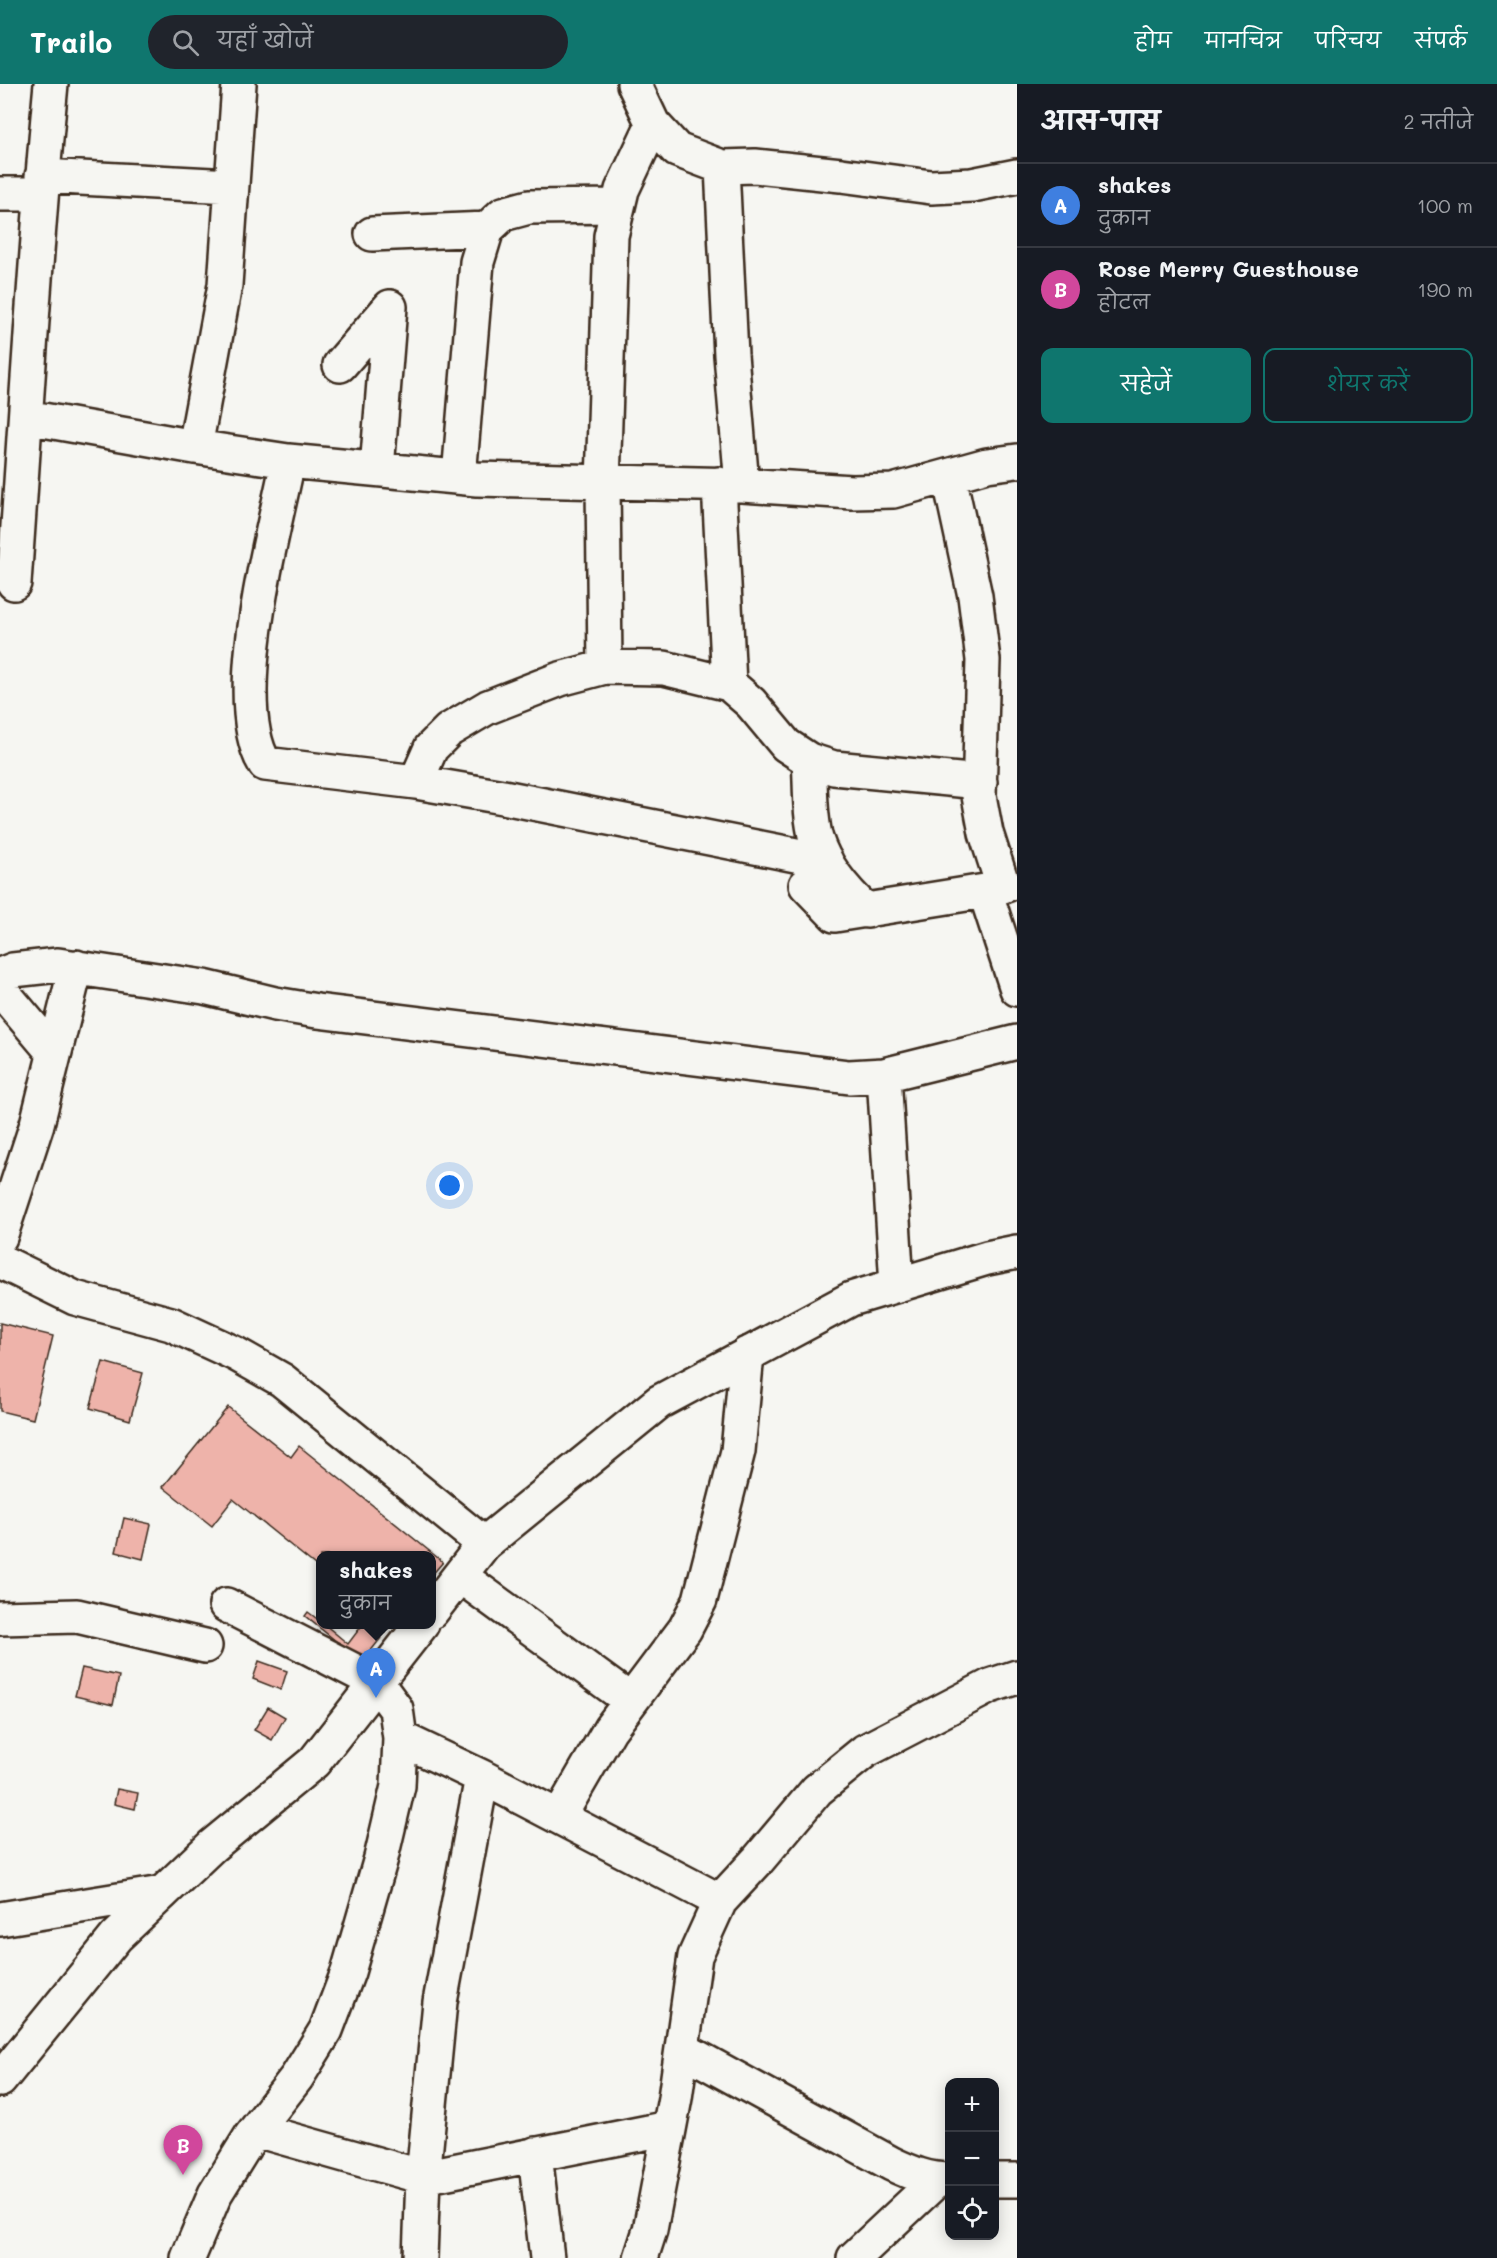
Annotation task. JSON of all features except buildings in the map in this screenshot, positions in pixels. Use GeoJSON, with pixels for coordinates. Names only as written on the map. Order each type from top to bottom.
{"type":"FeatureCollection","features":[{"type":"Feature","properties":{"kind":"street"},"geometry":{"type":"LineString","coordinates":[[14,583],[17,426],[51,84]]}},
{"type":"Feature","properties":{"kind":"street"},"geometry":{"type":"LineString","coordinates":[[195,447],[225,285],[239,84]]}},
{"type":"Feature","properties":{"kind":"street"},"geometry":{"type":"LineString","coordinates":[[634,84],[653,124],[677,150],[722,167],[755,166],[931,187],[972,185],[1017,176]]}},
{"type":"Feature","properties":{"kind":"street"},"geometry":{"type":"LineString","coordinates":[[605,667],[603,483],[611,236],[622,190],[653,124]]}},
{"type":"Feature","properties":{"kind":"street"},"geometry":{"type":"LineString","coordinates":[[722,167],[731,355],[729,684]]}},
{"type":"Feature","properties":{"kind":"street"},"geometry":{"type":"LineString","coordinates":[[0,194],[42,185],[231,186]]}},
{"type":"Feature","properties":{"kind":"street"},"geometry":{"type":"LineString","coordinates":[[459,477],[477,262],[487,229],[503,214],[529,207],[618,206]]}},
{"type":"Feature","properties":{"kind":"street"},"geometry":{"type":"LineString","coordinates":[[372,234],[487,229]]}},
{"type":"Feature","properties":{"kind":"street"},"geometry":{"type":"LineString","coordinates":[[340,365],[390,307],[377,469]]}},
{"type":"Feature","properties":{"kind":"street"},"geometry":{"type":"LineString","coordinates":[[17,426],[195,447],[288,461],[459,477],[731,485],[852,492],[893,491],[987,465],[1017,461]]}},
{"type":"Feature","properties":{"kind":"street"},"geometry":{"type":"LineString","coordinates":[[288,461],[250,659],[250,699],[256,750],[265,764],[282,768],[416,782],[503,797],[816,873],[852,897],[867,911],[1002,887]]}},
{"type":"Feature","properties":{"kind":"street"},"geometry":{"type":"LineString","coordinates":[[949,476],[975,596],[983,660],[980,796],[986,833],[1002,887],[1017,989]]}},
{"type":"Feature","properties":{"kind":"street"},"geometry":{"type":"LineString","coordinates":[[416,782],[431,748],[449,730],[488,707],[560,679],[605,667],[664,668],[729,684],[751,703],[786,744],[809,760],[834,768],[980,782]]}},
{"type":"Feature","properties":{"kind":"street"},"geometry":{"type":"LineString","coordinates":[[809,760],[816,838],[816,873]]}},
{"type":"Feature","properties":{"kind":"street"},"geometry":{"type":"LineString","coordinates":[[0,975],[13,970],[58,964],[204,987],[275,1004],[317,1011],[849,1077],[884,1075],[1017,1042]]}},
{"type":"Feature","properties":{"kind":"street"},"geometry":{"type":"LineString","coordinates":[[0,1237],[37,1124],[76,967]]}},
{"type":"Feature","properties":{"kind":"street"},"geometry":{"type":"LineString","coordinates":[[0,989],[54,1053]]}},
{"type":"Feature","properties":{"kind":"street"},"geometry":{"type":"LineString","coordinates":[[884,1075],[897,1285]]}},
{"type":"Feature","properties":{"kind":"street"},"geometry":{"type":"LineString","coordinates":[[436,1607],[484,1544],[658,1402],[851,1299],[1017,1252]]}},
{"type":"Feature","properties":{"kind":"street"},"geometry":{"type":"LineString","coordinates":[[0,1261],[75,1298],[171,1324],[236,1354],[282,1380],[484,1544]]}},
{"type":"Feature","properties":{"kind":"street"},"geometry":{"type":"LineString","coordinates":[[559,1817],[610,1729],[685,1629],[700,1600],[738,1451],[747,1354]]}},
{"type":"Feature","properties":{"kind":"street"},"geometry":{"type":"LineString","coordinates":[[460,1576],[631,1701]]}},
{"type":"Feature","properties":{"kind":"street"},"geometry":{"type":"LineString","coordinates":[[188,2258],[215,2194],[256,2130],[297,2076],[326,2030],[344,1982],[381,1858],[398,1786],[400,1738],[396,1709],[376,1682],[226,1605]]}},
{"type":"Feature","properties":{"kind":"street"},"geometry":{"type":"LineString","coordinates":[[0,1618],[78,1616],[205,1646]]}},
{"type":"Feature","properties":{"kind":"street"},"geometry":{"type":"LineString","coordinates":[[0,2080],[116,1937],[212,1846],[314,1762],[418,1629]]}},
{"type":"Feature","properties":{"kind":"street"},"geometry":{"type":"LineString","coordinates":[[641,2258],[650,2230],[669,2128],[695,1956],[720,1901],[817,1790],[865,1751],[990,1686],[1017,1677]]}},
{"type":"Feature","properties":{"kind":"street"},"geometry":{"type":"LineString","coordinates":[[400,1738],[482,1777],[720,1901]]}},
{"type":"Feature","properties":{"kind":"street"},"geometry":{"type":"LineString","coordinates":[[420,2258],[423,2177],[440,2002],[482,1777]]}},
{"type":"Feature","properties":{"kind":"street"},"geometry":{"type":"LineString","coordinates":[[0,1919],[162,1893]]}},
{"type":"Feature","properties":{"kind":"street"},"geometry":{"type":"LineString","coordinates":[[682,2049],[892,2164],[917,2175],[943,2180]]}},
{"type":"Feature","properties":{"kind":"street"},"geometry":{"type":"LineString","coordinates":[[256,2130],[423,2177],[669,2128]]}},
{"type":"Feature","properties":{"kind":"street"},"geometry":{"type":"LineString","coordinates":[[534,2154],[547,2258]]}},
{"type":"Feature","properties":{"kind":"street"},"geometry":{"type":"LineString","coordinates":[[854,2258],[943,2180]]}},
{"type":"Feature","properties":{"kind":"street"},"geometry":{"type":"LineString","coordinates":[[999,2180],[1017,2180]]}},
{"type":"Feature","properties":{"kind":"place","name":"shakes"},"geometry":{"type":"Point","coordinates":[376,1698]}},
{"type":"Feature","properties":{"kind":"place","name":"Rose Merry Guesthouse"},"geometry":{"type":"Point","coordinates":[183,2175]}}]}
